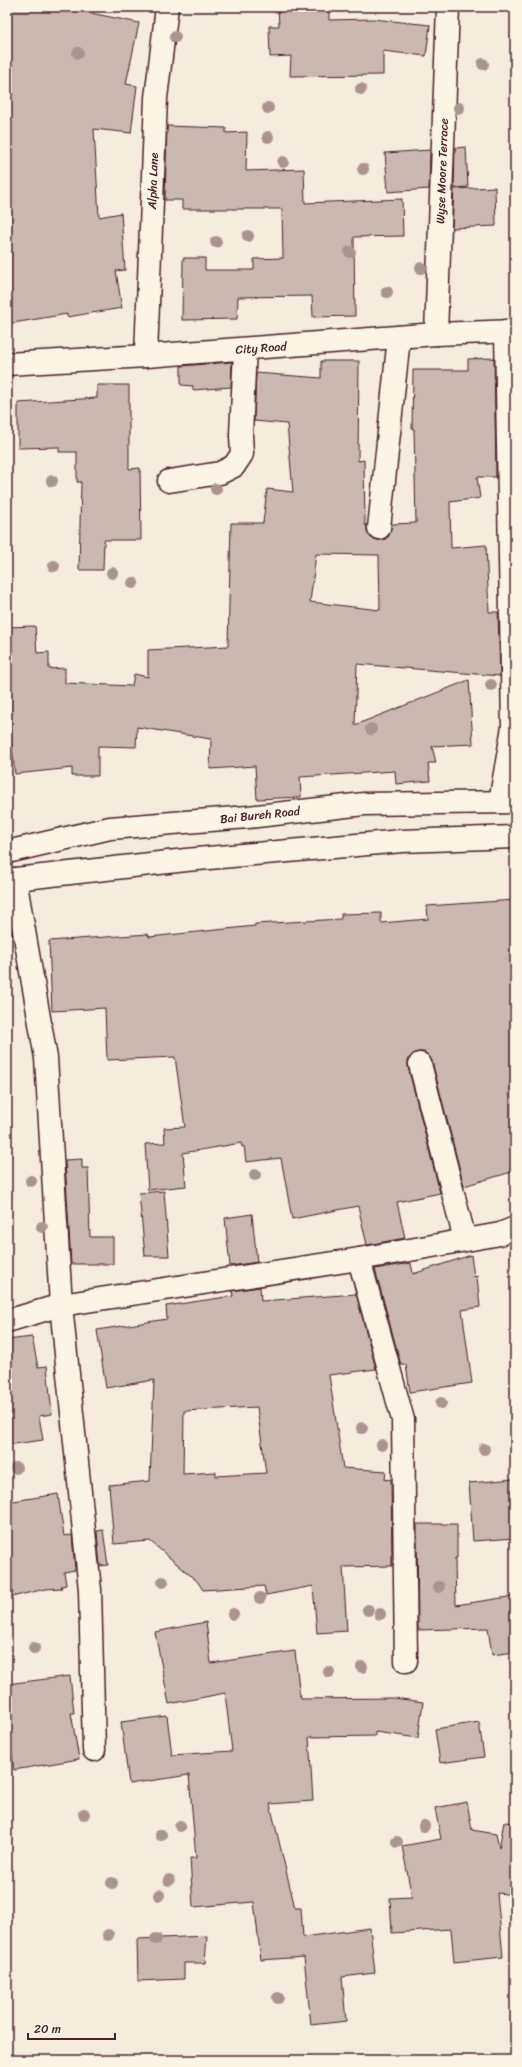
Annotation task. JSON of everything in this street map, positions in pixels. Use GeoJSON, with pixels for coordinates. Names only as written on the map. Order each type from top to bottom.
{"type":"FeatureCollection","features":[{"type":"Feature","properties":{"kind":"main road","name":"Alpha Lane"},"geometry":{"type":"LineString","coordinates":[[146,356],[156,98],[167,7]]}},
{"type":"Feature","properties":{"kind":"main road","name":"Wyse Moore Terrace"},"geometry":{"type":"LineString","coordinates":[[436,334],[448,7]]}},
{"type":"Feature","properties":{"kind":"main road","name":"City Road"},"geometry":{"type":"LineString","coordinates":[[7,364],[146,356],[436,334],[510,331]]}},
{"type":"Feature","properties":{"kind":"main road"},"geometry":{"type":"LineString","coordinates":[[507,802],[513,727],[510,331]]}},
{"type":"Feature","properties":{"kind":"main road"},"geometry":{"type":"LineString","coordinates":[[379,528],[399,337]]}},
{"type":"Feature","properties":{"kind":"main road"},"geometry":{"type":"LineString","coordinates":[[169,481],[220,473],[234,466],[242,454],[240,435],[245,349]]}},
{"type":"Feature","properties":{"kind":"main road","name":"Bai Bureh Road"},"geometry":{"type":"LineString","coordinates":[[7,852],[110,828],[248,817],[364,804],[507,802]]}},
{"type":"Feature","properties":{"kind":"main road"},"geometry":{"type":"LineString","coordinates":[[94,1750],[90,1590],[61,1305],[46,1058],[11,880],[186,860],[394,842],[515,837]]}},
{"type":"Feature","properties":{"kind":"main road"},"geometry":{"type":"LineString","coordinates":[[420,1064],[465,1240]]}},
{"type":"Feature","properties":{"kind":"main road"},"geometry":{"type":"LineString","coordinates":[[7,1321],[61,1305],[359,1259],[500,1234],[515,1228]]}},
{"type":"Feature","properties":{"kind":"main road"},"geometry":{"type":"LineString","coordinates":[[359,1259],[403,1420],[406,1661]]}},
{"type":"Feature","properties":{"kind":"building"},"geometry":{"type":"Polygon","coordinates":[[[7,7],[62,7],[139,23],[126,84],[137,86],[131,133],[94,129],[99,217],[121,213],[125,270],[116,271],[122,308],[67,317],[67,314],[7,324],[7,7]]]}},
{"type":"Feature","properties":{"kind":"building"},"geometry":{"type":"Polygon","coordinates":[[[278,7],[329,7],[329,20],[373,19],[430,25],[426,56],[383,51],[383,75],[290,76],[291,56],[270,57],[269,26],[279,26],[278,7]]]}},
{"type":"Feature","properties":{"kind":"building"},"geometry":{"type":"Polygon","coordinates":[[[167,126],[226,128],[226,133],[247,132],[246,171],[304,169],[305,203],[402,199],[403,236],[354,237],[355,316],[313,317],[312,296],[238,297],[237,319],[182,320],[183,258],[205,258],[205,270],[254,270],[254,259],[283,258],[282,209],[182,209],[182,200],[165,200],[167,126]]]}},
{"type":"Feature","properties":{"kind":"building"},"geometry":{"type":"Polygon","coordinates":[[[466,147],[468,187],[454,188],[455,148],[466,147]]]}},
{"type":"Feature","properties":{"kind":"building"},"geometry":{"type":"Polygon","coordinates":[[[430,150],[429,189],[388,192],[385,153],[430,150]]]}},
{"type":"Feature","properties":{"kind":"building"},"geometry":{"type":"Polygon","coordinates":[[[495,187],[496,226],[452,228],[454,189],[495,187]]]}},
{"type":"Feature","properties":{"kind":"building"},"geometry":{"type":"Polygon","coordinates":[[[494,358],[496,477],[477,477],[480,498],[450,502],[451,548],[486,545],[489,612],[498,612],[500,676],[357,664],[355,725],[469,680],[473,744],[432,746],[436,763],[428,763],[430,781],[396,784],[395,771],[300,777],[301,797],[257,799],[255,766],[210,769],[211,739],[137,727],[136,747],[98,746],[98,776],[72,776],[72,768],[15,774],[7,705],[7,627],[35,626],[37,653],[49,652],[49,669],[65,668],[65,683],[132,686],[134,674],[148,677],[148,650],[228,646],[231,523],[263,523],[267,489],[293,492],[287,424],[254,421],[256,373],[321,378],[321,361],[359,361],[358,461],[364,460],[365,525],[367,525],[367,533],[371,538],[384,540],[389,536],[392,524],[416,523],[414,429],[412,429],[413,370],[468,370],[468,359],[494,358]],[[316,554],[310,602],[380,610],[379,555],[316,554]]]}},
{"type":"Feature","properties":{"kind":"building"},"geometry":{"type":"Polygon","coordinates":[[[232,362],[231,387],[193,390],[193,386],[181,385],[181,366],[232,362]]]}},
{"type":"Feature","properties":{"kind":"building"},"geometry":{"type":"Polygon","coordinates":[[[97,385],[129,385],[129,469],[140,468],[141,540],[104,540],[103,570],[79,570],[81,482],[77,482],[77,452],[59,452],[59,447],[18,448],[18,403],[97,398],[97,385]]]}},
{"type":"Feature","properties":{"kind":"building"},"geometry":{"type":"Polygon","coordinates":[[[515,900],[515,1171],[464,1186],[432,1061],[424,1052],[417,1052],[412,1055],[408,1060],[408,1067],[440,1193],[397,1202],[405,1238],[367,1245],[358,1206],[292,1219],[281,1158],[246,1162],[244,1146],[242,1147],[241,1143],[183,1153],[186,1186],[148,1190],[145,1144],[165,1143],[164,1128],[185,1127],[175,1057],[107,1060],[105,1008],[52,1011],[49,941],[148,934],[149,937],[255,926],[255,924],[341,919],[341,914],[381,913],[381,923],[428,919],[427,906],[515,900]]]}},
{"type":"Feature","properties":{"kind":"building"},"geometry":{"type":"Polygon","coordinates":[[[82,1159],[82,1168],[88,1168],[90,1237],[113,1237],[113,1264],[71,1264],[65,1160],[82,1159]]]}},
{"type":"Feature","properties":{"kind":"building"},"geometry":{"type":"Polygon","coordinates":[[[164,1191],[169,1256],[145,1256],[139,1193],[164,1191]]]}},
{"type":"Feature","properties":{"kind":"building"},"geometry":{"type":"Polygon","coordinates":[[[252,1214],[257,1262],[230,1266],[225,1218],[252,1214]]]}},
{"type":"Feature","properties":{"kind":"building"},"geometry":{"type":"Polygon","coordinates":[[[471,1255],[474,1277],[477,1276],[480,1307],[462,1310],[472,1383],[410,1392],[406,1365],[401,1365],[375,1269],[411,1263],[413,1274],[471,1255]]]}},
{"type":"Feature","properties":{"kind":"building"},"geometry":{"type":"Polygon","coordinates":[[[260,1287],[261,1301],[356,1294],[376,1369],[329,1375],[343,1468],[386,1471],[385,1480],[391,1479],[392,1566],[343,1567],[347,1631],[317,1633],[313,1586],[266,1595],[264,1586],[203,1590],[197,1581],[150,1541],[114,1544],[109,1485],[150,1481],[154,1380],[106,1388],[97,1330],[167,1319],[166,1306],[233,1296],[232,1291],[260,1287]],[[257,1407],[184,1411],[183,1474],[216,1472],[216,1476],[266,1473],[257,1407]]]}},
{"type":"Feature","properties":{"kind":"building"},"geometry":{"type":"Polygon","coordinates":[[[32,1337],[38,1367],[47,1366],[52,1414],[39,1416],[43,1440],[7,1445],[7,1340],[32,1337]]]}},
{"type":"Feature","properties":{"kind":"building"},"geometry":{"type":"Polygon","coordinates":[[[515,1479],[515,1538],[473,1541],[469,1483],[515,1479]]]}},
{"type":"Feature","properties":{"kind":"building"},"geometry":{"type":"Polygon","coordinates":[[[58,1494],[64,1536],[72,1535],[75,1570],[64,1572],[66,1585],[61,1586],[62,1588],[45,1589],[7,1598],[7,1502],[58,1494]]]}},
{"type":"Feature","properties":{"kind":"building"},"geometry":{"type":"Polygon","coordinates":[[[417,1524],[457,1524],[457,1558],[455,1558],[456,1605],[515,1596],[515,1652],[492,1655],[488,1628],[418,1630],[417,1524]]]}},
{"type":"Feature","properties":{"kind":"building"},"geometry":{"type":"Polygon","coordinates":[[[103,1530],[108,1565],[100,1566],[97,1531],[103,1530]]]}},
{"type":"Feature","properties":{"kind":"building"},"geometry":{"type":"Polygon","coordinates":[[[206,1622],[211,1663],[295,1651],[300,1699],[394,1698],[423,1702],[418,1738],[375,1732],[375,1736],[309,1737],[313,1801],[270,1804],[295,1908],[301,1908],[303,1937],[370,1928],[375,1973],[342,1977],[346,2021],[311,2025],[304,1957],[261,1960],[254,1902],[193,1907],[190,1858],[196,1858],[189,1775],[129,1784],[121,1722],[167,1716],[172,1755],[232,1751],[225,1693],[169,1704],[155,1632],[206,1622]]]}},
{"type":"Feature","properties":{"kind":"building"},"geometry":{"type":"Polygon","coordinates":[[[70,1676],[74,1713],[71,1713],[79,1759],[14,1770],[7,1713],[7,1684],[70,1676]]]}},
{"type":"Feature","properties":{"kind":"building"},"geometry":{"type":"Polygon","coordinates":[[[479,1722],[484,1757],[440,1763],[435,1729],[479,1722]]]}},
{"type":"Feature","properties":{"kind":"building"},"geometry":{"type":"Polygon","coordinates":[[[467,1802],[472,1830],[496,1834],[499,1848],[504,1822],[515,1823],[515,1895],[497,1893],[503,1957],[454,1962],[451,1929],[392,1933],[390,1898],[412,1897],[402,1846],[441,1839],[435,1808],[467,1802]]]}},
{"type":"Feature","properties":{"kind":"building"},"geometry":{"type":"Polygon","coordinates":[[[207,1936],[205,1963],[184,1963],[184,1979],[138,1981],[137,1939],[207,1936]]]}}]}
